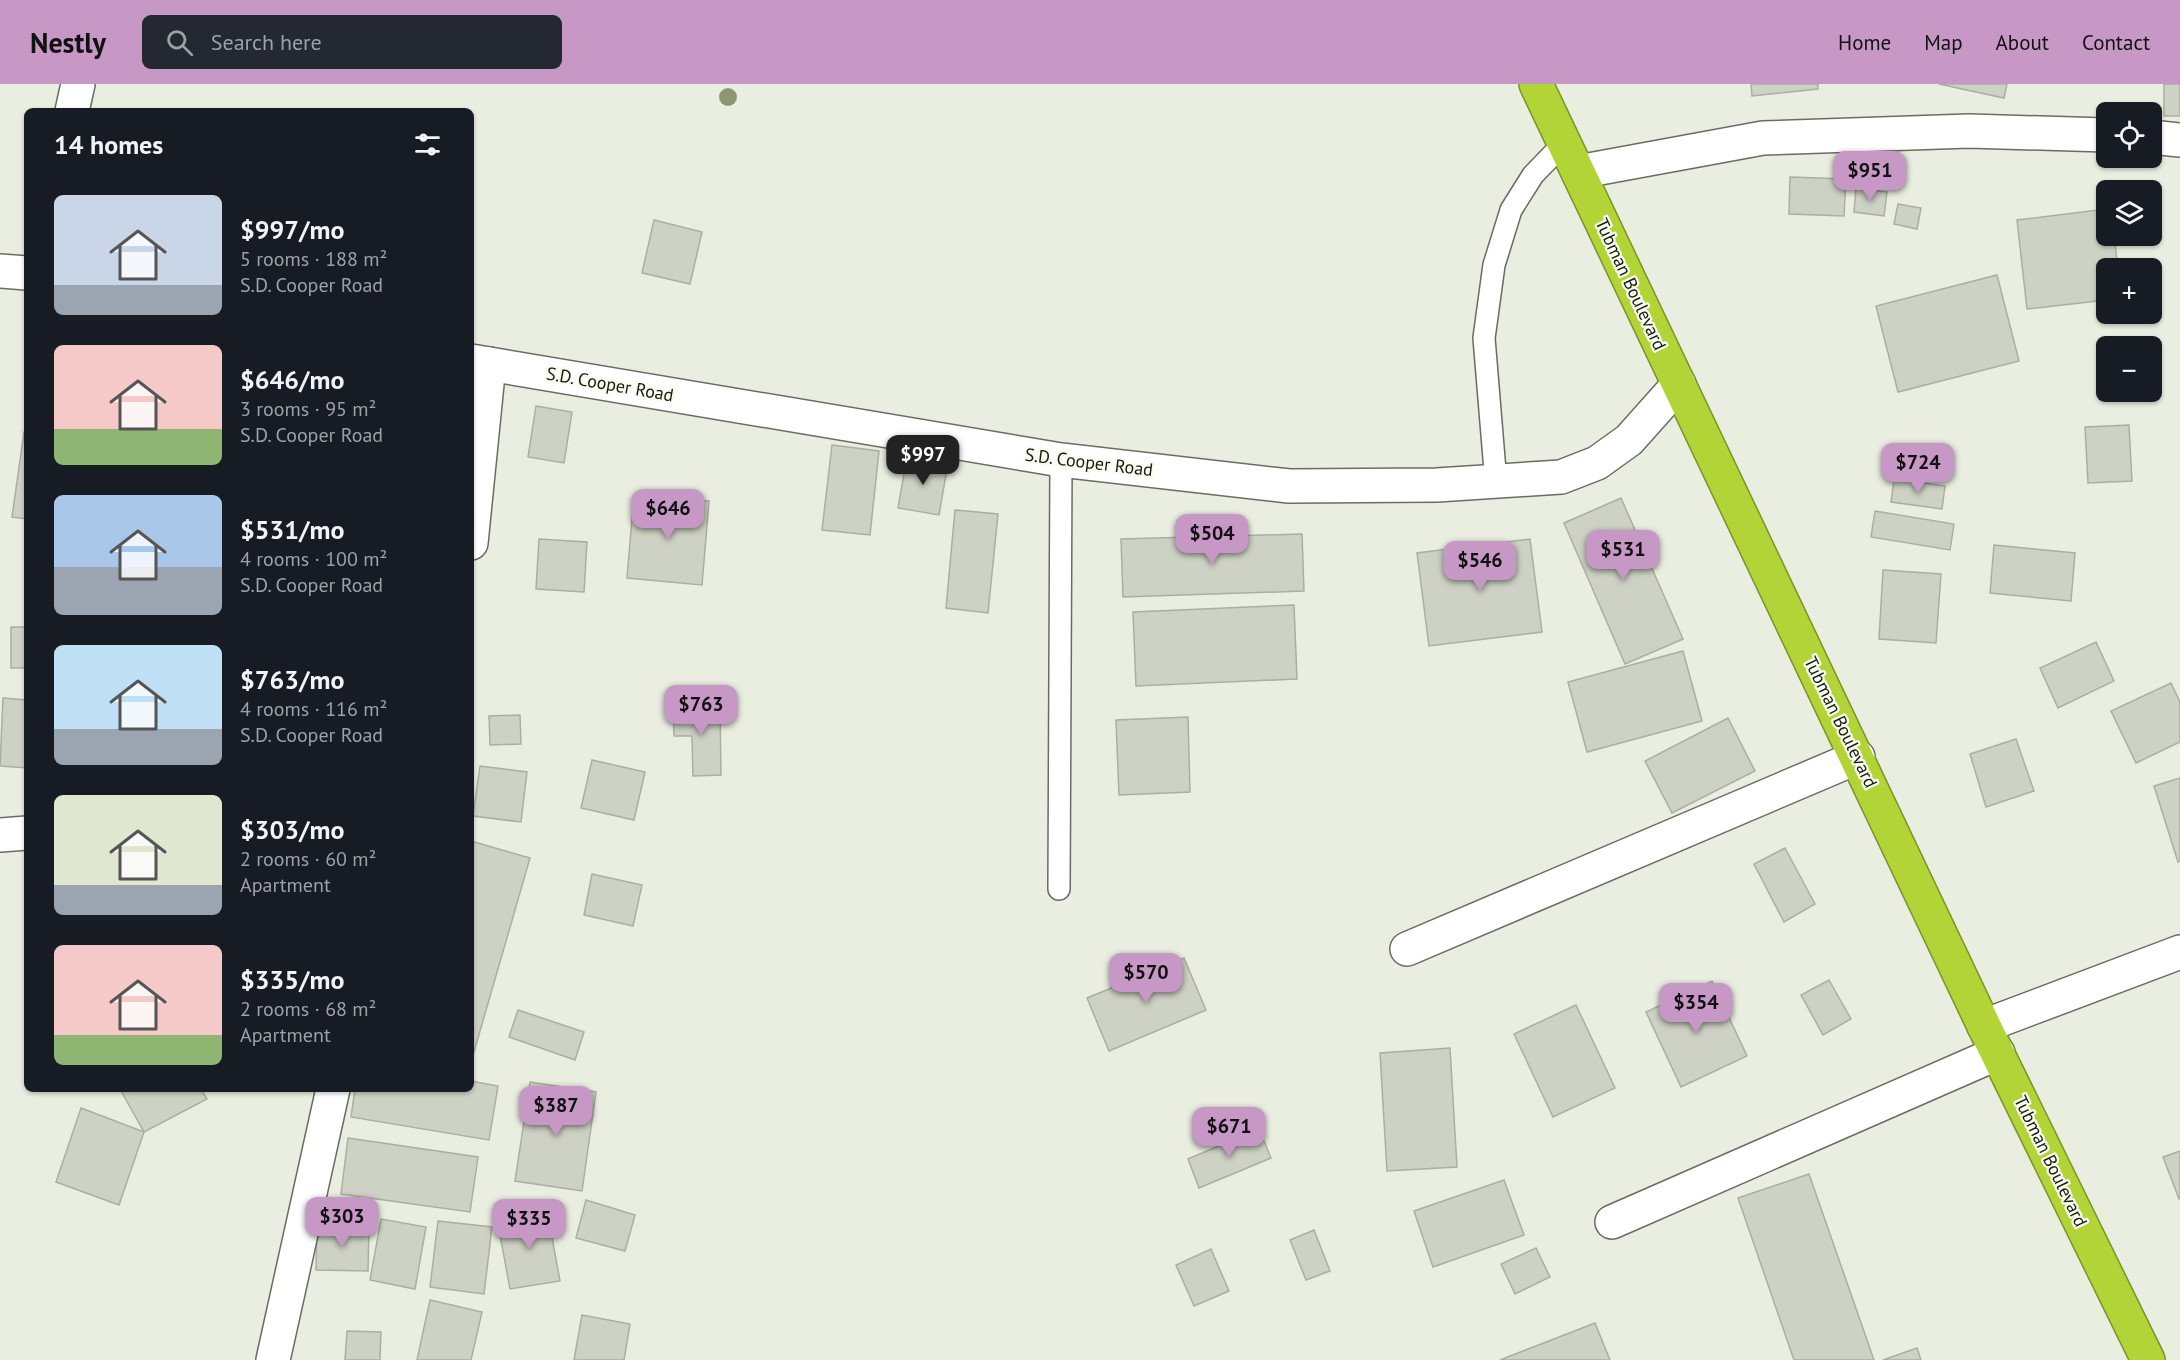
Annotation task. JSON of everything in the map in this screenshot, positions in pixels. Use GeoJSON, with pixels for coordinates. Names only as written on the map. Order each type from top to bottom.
{"type":"FeatureCollection","features":[{"type":"Feature","properties":{"kind":"highway","name":"Tubman Boulevard"},"geometry":{"type":"LineString","coordinates":[[1536,84],[1991,1040],[2148,1360]]}},
{"type":"Feature","properties":{"kind":"street"},"geometry":{"type":"LineString","coordinates":[[73,108],[78,84]]}},
{"type":"Feature","properties":{"kind":"street"},"geometry":{"type":"LineString","coordinates":[[1578,172],[1763,138],[1969,131],[2096,135]]}},
{"type":"Feature","properties":{"kind":"street"},"geometry":{"type":"LineString","coordinates":[[2162,139],[2180,140]]}},
{"type":"Feature","properties":{"kind":"street"},"geometry":{"type":"LineString","coordinates":[[0,270],[24,273]]}},
{"type":"Feature","properties":{"kind":"street"},"geometry":{"type":"LineString","coordinates":[[474,483],[480,363]]}},
{"type":"Feature","properties":{"kind":"street","name":"S.D. Cooper Road"},"geometry":{"type":"LineString","coordinates":[[480,363],[1061,460],[1289,486],[1437,485],[1496,483],[1561,477],[1597,463],[1629,440],[1679,384]]}},
{"type":"Feature","properties":{"kind":"street"},"geometry":{"type":"LineString","coordinates":[[1407,950],[1858,757]]}},
{"type":"Feature","properties":{"kind":"street"},"geometry":{"type":"LineString","coordinates":[[0,835],[24,832]]}},
{"type":"Feature","properties":{"kind":"street"},"geometry":{"type":"LineString","coordinates":[[1612,1222],[2180,952]]}},
{"type":"Feature","properties":{"kind":"street"},"geometry":{"type":"LineString","coordinates":[[273,1360],[332,1092]]}},
{"type":"Feature","properties":{"kind":"lane"},"geometry":{"type":"LineString","coordinates":[[1496,483],[1484,338],[1494,265],[1511,210],[1533,175],[1564,143]]}},
{"type":"Feature","properties":{"kind":"lane"},"geometry":{"type":"LineString","coordinates":[[1059,889],[1061,460]]}},
{"type":"Feature","properties":{"kind":"building"},"geometry":{"type":"Polygon","coordinates":[[[1751,84],[1818,84],[1818,89],[1752,96],[1751,84]]]}},
{"type":"Feature","properties":{"kind":"building"},"geometry":{"type":"Polygon","coordinates":[[[1939,84],[2007,84],[2004,98],[1939,84]]]}},
{"type":"Feature","properties":{"kind":"building"},"geometry":{"type":"Polygon","coordinates":[[[2164,84],[2180,84],[2180,116],[2164,116],[2164,84]]]}},
{"type":"Feature","properties":{"kind":"building"},"geometry":{"type":"Polygon","coordinates":[[[1790,177],[1846,179],[1844,216],[1789,214],[1790,177]]]}},
{"type":"Feature","properties":{"kind":"building"},"geometry":{"type":"Polygon","coordinates":[[[1856,188],[1887,192],[1884,216],[1854,212],[1856,188]]]}},
{"type":"Feature","properties":{"kind":"building"},"geometry":{"type":"Polygon","coordinates":[[[1898,204],[1921,208],[1917,229],[1894,224],[1898,204]]]}},
{"type":"Feature","properties":{"kind":"building"},"geometry":{"type":"Polygon","coordinates":[[[2096,210],[2096,246],[2115,246],[2117,258],[2096,258],[2096,301],[2027,309],[2017,220],[2096,210]]]}},
{"type":"Feature","properties":{"kind":"building"},"geometry":{"type":"Polygon","coordinates":[[[654,220],[702,232],[690,284],[642,273],[654,220]]]}},
{"type":"Feature","properties":{"kind":"building"},"geometry":{"type":"Polygon","coordinates":[[[1997,275],[2019,361],[1898,392],[1876,306],[1997,275]]]}},
{"type":"Feature","properties":{"kind":"building"},"geometry":{"type":"Polygon","coordinates":[[[536,406],[572,412],[564,463],[528,457],[536,406]]]}},
{"type":"Feature","properties":{"kind":"building"},"geometry":{"type":"Polygon","coordinates":[[[2129,425],[2132,481],[2088,483],[2085,427],[2129,425]]]}},
{"type":"Feature","properties":{"kind":"building"},"geometry":{"type":"Polygon","coordinates":[[[24,432],[24,519],[12,517],[24,432]]]}},
{"type":"Feature","properties":{"kind":"building"},"geometry":{"type":"Polygon","coordinates":[[[832,445],[879,451],[870,535],[822,530],[832,445]]]}},
{"type":"Feature","properties":{"kind":"building"},"geometry":{"type":"Polygon","coordinates":[[[907,456],[948,463],[939,515],[898,508],[907,456]]]}},
{"type":"Feature","properties":{"kind":"building"},"geometry":{"type":"Polygon","coordinates":[[[1894,479],[1945,486],[1942,509],[1891,502],[1894,479]]]}},
{"type":"Feature","properties":{"kind":"building"},"geometry":{"type":"Polygon","coordinates":[[[634,495],[709,501],[702,585],[627,578],[634,495]]]}},
{"type":"Feature","properties":{"kind":"building"},"geometry":{"type":"Polygon","coordinates":[[[1621,498],[1683,639],[1625,664],[1564,523],[1621,498]]]}},
{"type":"Feature","properties":{"kind":"building"},"geometry":{"type":"Polygon","coordinates":[[[955,510],[998,514],[988,613],[946,608],[955,510]]]}},
{"type":"Feature","properties":{"kind":"building"},"geometry":{"type":"Polygon","coordinates":[[[1875,511],[1954,524],[1950,550],[1871,537],[1875,511]]]}},
{"type":"Feature","properties":{"kind":"building"},"geometry":{"type":"Polygon","coordinates":[[[1302,534],[1304,591],[1123,597],[1121,539],[1302,534]]]}},
{"type":"Feature","properties":{"kind":"building"},"geometry":{"type":"Polygon","coordinates":[[[539,539],[587,542],[584,592],[536,589],[539,539]]]}},
{"type":"Feature","properties":{"kind":"building"},"geometry":{"type":"Polygon","coordinates":[[[1530,539],[1542,632],[1429,646],[1417,553],[1530,539]]]}},
{"type":"Feature","properties":{"kind":"building"},"geometry":{"type":"Polygon","coordinates":[[[1994,545],[2075,553],[2071,601],[1990,593],[1994,545]]]}},
{"type":"Feature","properties":{"kind":"building"},"geometry":{"type":"Polygon","coordinates":[[[1883,570],[1941,574],[1936,643],[1879,639],[1883,570]]]}},
{"type":"Feature","properties":{"kind":"building"},"geometry":{"type":"Polygon","coordinates":[[[1294,605],[1297,679],[1136,686],[1133,612],[1294,605]]]}},
{"type":"Feature","properties":{"kind":"building"},"geometry":{"type":"Polygon","coordinates":[[[11,627],[24,627],[24,668],[11,668],[11,627]]]}},
{"type":"Feature","properties":{"kind":"building"},"geometry":{"type":"Polygon","coordinates":[[[2096,642],[2114,681],[2058,708],[2040,668],[2096,642]]]}},
{"type":"Feature","properties":{"kind":"building"},"geometry":{"type":"Polygon","coordinates":[[[1683,651],[1702,721],[1587,752],[1568,682],[1683,651]]]}},
{"type":"Feature","properties":{"kind":"building"},"geometry":{"type":"Polygon","coordinates":[[[2171,683],[2180,702],[2180,742],[2136,763],[2111,711],[2171,683]]]}},
{"type":"Feature","properties":{"kind":"building"},"geometry":{"type":"Polygon","coordinates":[[[3,698],[24,700],[24,768],[0,766],[3,698]]]}},
{"type":"Feature","properties":{"kind":"building"},"geometry":{"type":"Polygon","coordinates":[[[720,705],[721,775],[693,776],[692,736],[674,736],[673,706],[720,705]]]}},
{"type":"Feature","properties":{"kind":"building"},"geometry":{"type":"Polygon","coordinates":[[[520,715],[521,744],[490,745],[489,716],[520,715]]]}},
{"type":"Feature","properties":{"kind":"building"},"geometry":{"type":"Polygon","coordinates":[[[1188,717],[1190,792],[1119,795],[1116,720],[1188,717]]]}},
{"type":"Feature","properties":{"kind":"building"},"geometry":{"type":"Polygon","coordinates":[[[1728,718],[1755,771],[1672,813],[1645,761],[1728,718]]]}},
{"type":"Feature","properties":{"kind":"building"},"geometry":{"type":"Polygon","coordinates":[[[2016,739],[2034,791],[1986,807],[1970,754],[2016,739]]]}},
{"type":"Feature","properties":{"kind":"building"},"geometry":{"type":"Polygon","coordinates":[[[592,760],[645,772],[634,820],[581,808],[592,760]]]}},
{"type":"Feature","properties":{"kind":"building"},"geometry":{"type":"Polygon","coordinates":[[[480,766],[527,772],[521,822],[474,816],[480,766]]]}},
{"type":"Feature","properties":{"kind":"building"},"geometry":{"type":"Polygon","coordinates":[[[2180,778],[2180,861],[2178,862],[2154,786],[2180,778]]]}},
{"type":"Feature","properties":{"kind":"building"},"geometry":{"type":"Polygon","coordinates":[[[474,842],[530,858],[474,1052],[474,842]]]}},
{"type":"Feature","properties":{"kind":"building"},"geometry":{"type":"Polygon","coordinates":[[[1785,848],[1815,904],[1784,922],[1754,864],[1785,848]]]}},
{"type":"Feature","properties":{"kind":"building"},"geometry":{"type":"Polygon","coordinates":[[[592,874],[642,885],[633,926],[584,915],[592,874]]]}},
{"type":"Feature","properties":{"kind":"building"},"geometry":{"type":"Polygon","coordinates":[[[1184,958],[1206,1010],[1109,1051],[1087,998],[1184,958]]]}},
{"type":"Feature","properties":{"kind":"building"},"geometry":{"type":"Polygon","coordinates":[[[1829,980],[1851,1019],[1823,1035],[1801,995],[1829,980]]]}},
{"type":"Feature","properties":{"kind":"building"},"geometry":{"type":"Polygon","coordinates":[[[1712,981],[1747,1056],[1681,1087],[1646,1012],[1712,981]]]}},
{"type":"Feature","properties":{"kind":"building"},"geometry":{"type":"Polygon","coordinates":[[[1576,1005],[1615,1088],[1553,1117],[1514,1034],[1576,1005]]]}},
{"type":"Feature","properties":{"kind":"building"},"geometry":{"type":"Polygon","coordinates":[[[518,1010],[584,1032],[575,1060],[509,1037],[518,1010]]]}},
{"type":"Feature","properties":{"kind":"building"},"geometry":{"type":"Polygon","coordinates":[[[1450,1048],[1457,1167],[1387,1171],[1380,1053],[1450,1048]]]}},
{"type":"Feature","properties":{"kind":"building"},"geometry":{"type":"Polygon","coordinates":[[[474,1082],[498,1086],[489,1140],[351,1117],[355,1092],[474,1092],[474,1082]]]}},
{"type":"Feature","properties":{"kind":"building"},"geometry":{"type":"Polygon","coordinates":[[[530,1082],[596,1092],[582,1191],[515,1181],[530,1082]]]}},
{"type":"Feature","properties":{"kind":"building"},"geometry":{"type":"Polygon","coordinates":[[[122,1092],[203,1092],[207,1099],[144,1132],[122,1092]]]}},
{"type":"Feature","properties":{"kind":"building"},"geometry":{"type":"Polygon","coordinates":[[[81,1108],[144,1132],[119,1205],[56,1182],[81,1108]]]}},
{"type":"Feature","properties":{"kind":"building"},"geometry":{"type":"Polygon","coordinates":[[[1259,1129],[1271,1158],[1199,1188],[1188,1159],[1259,1129]]]}},
{"type":"Feature","properties":{"kind":"building"},"geometry":{"type":"Polygon","coordinates":[[[348,1138],[478,1157],[470,1212],[341,1194],[348,1138]]]}},
{"type":"Feature","properties":{"kind":"building"},"geometry":{"type":"Polygon","coordinates":[[[2180,1151],[2180,1198],[2179,1199],[2163,1157],[2180,1151]]]}},
{"type":"Feature","properties":{"kind":"building"},"geometry":{"type":"Polygon","coordinates":[[[1809,1174],[1874,1360],[1794,1360],[1738,1198],[1809,1174]]]}},
{"type":"Feature","properties":{"kind":"building"},"geometry":{"type":"Polygon","coordinates":[[[1504,1180],[1524,1235],[1433,1267],[1414,1211],[1504,1180]]]}},
{"type":"Feature","properties":{"kind":"building"},"geometry":{"type":"Polygon","coordinates":[[[586,1200],[635,1215],[625,1251],[576,1238],[586,1200]]]}},
{"type":"Feature","properties":{"kind":"building"},"geometry":{"type":"Polygon","coordinates":[[[547,1210],[560,1281],[510,1289],[497,1219],[547,1210]]]}},
{"type":"Feature","properties":{"kind":"building"},"geometry":{"type":"Polygon","coordinates":[[[381,1219],[426,1227],[415,1289],[370,1280],[381,1219]]]}},
{"type":"Feature","properties":{"kind":"building"},"geometry":{"type":"Polygon","coordinates":[[[438,1221],[492,1227],[484,1294],[430,1287],[438,1221]]]}},
{"type":"Feature","properties":{"kind":"building"},"geometry":{"type":"Polygon","coordinates":[[[317,1225],[369,1227],[368,1271],[316,1270],[317,1225]]]}},
{"type":"Feature","properties":{"kind":"building"},"geometry":{"type":"Polygon","coordinates":[[[1314,1230],[1330,1271],[1306,1280],[1290,1240],[1314,1230]]]}},
{"type":"Feature","properties":{"kind":"building"},"geometry":{"type":"Polygon","coordinates":[[[1536,1248],[1550,1277],[1515,1294],[1501,1264],[1536,1248]]]}},
{"type":"Feature","properties":{"kind":"building"},"geometry":{"type":"Polygon","coordinates":[[[1211,1249],[1229,1291],[1194,1306],[1176,1265],[1211,1249]]]}},
{"type":"Feature","properties":{"kind":"building"},"geometry":{"type":"Polygon","coordinates":[[[430,1300],[482,1312],[471,1360],[417,1360],[430,1300]]]}},
{"type":"Feature","properties":{"kind":"building"},"geometry":{"type":"Polygon","coordinates":[[[582,1315],[630,1324],[624,1360],[574,1360],[582,1315]]]}},
{"type":"Feature","properties":{"kind":"building"},"geometry":{"type":"Polygon","coordinates":[[[1595,1323],[1610,1360],[1500,1360],[1595,1323]]]}},
{"type":"Feature","properties":{"kind":"building"},"geometry":{"type":"Polygon","coordinates":[[[347,1331],[381,1332],[380,1360],[345,1360],[347,1331]]]}},
{"type":"Feature","properties":{"kind":"building"},"geometry":{"type":"Polygon","coordinates":[[[1917,1348],[1921,1360],[1883,1360],[1917,1348]]]}}]}
